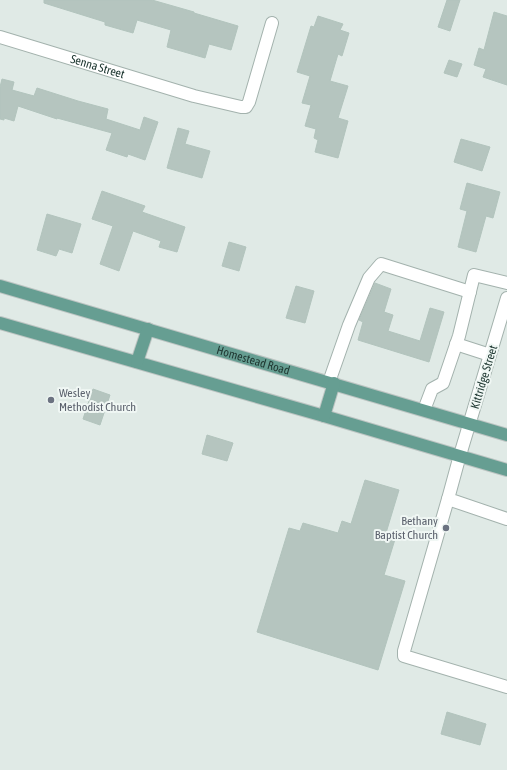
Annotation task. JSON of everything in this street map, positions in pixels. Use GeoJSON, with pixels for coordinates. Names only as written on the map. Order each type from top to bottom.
{"type":"FeatureCollection","features":[{"type":"Feature","properties":{"kind":"main road","name":"Homestead Road"},"geometry":{"type":"LineString","coordinates":[[0,286],[507,435]]}},
{"type":"Feature","properties":{"kind":"main road"},"geometry":{"type":"LineString","coordinates":[[0,323],[460,455],[507,470]]}},
{"type":"Feature","properties":{"kind":"main road"},"geometry":{"type":"LineString","coordinates":[[137,362],[148,329]]}},
{"type":"Feature","properties":{"kind":"main road"},"geometry":{"type":"LineString","coordinates":[[324,416],[332,383]]}},
{"type":"Feature","properties":{"kind":"street","name":"Senna Street"},"geometry":{"type":"LineString","coordinates":[[0,37],[194,96],[246,107],[272,22]]}},
{"type":"Feature","properties":{"kind":"street"},"geometry":{"type":"LineString","coordinates":[[332,383],[349,325],[369,278],[381,264],[470,292]]}},
{"type":"Feature","properties":{"kind":"street"},"geometry":{"type":"LineString","coordinates":[[424,410],[432,388],[444,383],[474,275],[507,283]]}},
{"type":"Feature","properties":{"kind":"street","name":"Kittridge Street"},"geometry":{"type":"LineString","coordinates":[[507,298],[404,651],[404,656],[507,687]]}},
{"type":"Feature","properties":{"kind":"street"},"geometry":{"type":"LineString","coordinates":[[456,344],[490,355]]}},
{"type":"Feature","properties":{"kind":"street"},"geometry":{"type":"LineString","coordinates":[[448,499],[507,519]]}},
{"type":"Feature","properties":{"kind":"building"},"geometry":{"type":"Polygon","coordinates":[[[44,0],[152,0],[238,26],[231,50],[209,44],[205,58],[167,47],[171,30],[137,20],[133,33],[105,25],[105,22],[44,3],[44,0]]]}},
{"type":"Feature","properties":{"kind":"building"},"geometry":{"type":"Polygon","coordinates":[[[447,0],[460,0],[450,31],[438,27],[447,0]]]}},
{"type":"Feature","properties":{"kind":"building"},"geometry":{"type":"Polygon","coordinates":[[[494,12],[507,16],[507,85],[483,77],[486,69],[474,65],[479,48],[484,50],[494,12]]]}},
{"type":"Feature","properties":{"kind":"building"},"geometry":{"type":"Polygon","coordinates":[[[318,16],[343,24],[340,30],[349,33],[342,56],[338,54],[330,81],[348,86],[338,118],[348,121],[338,158],[315,152],[318,140],[314,138],[316,129],[305,126],[311,105],[302,103],[310,76],[297,72],[311,26],[314,27],[318,16]]]}},
{"type":"Feature","properties":{"kind":"building"},"geometry":{"type":"Polygon","coordinates":[[[449,60],[462,64],[457,77],[444,73],[449,60]]]}},
{"type":"Feature","properties":{"kind":"building"},"geometry":{"type":"Polygon","coordinates":[[[2,79],[14,82],[12,90],[34,96],[37,88],[108,109],[106,119],[140,130],[144,117],[158,122],[145,160],[128,154],[127,157],[106,150],[112,133],[57,119],[18,106],[14,121],[4,118],[4,120],[0,119],[0,87],[2,79]]]}},
{"type":"Feature","properties":{"kind":"building"},"geometry":{"type":"Polygon","coordinates":[[[178,128],[189,131],[185,144],[210,151],[202,178],[167,168],[178,128]]]}},
{"type":"Feature","properties":{"kind":"building"},"geometry":{"type":"Polygon","coordinates":[[[461,139],[490,147],[482,171],[454,162],[461,139]]]}},
{"type":"Feature","properties":{"kind":"building"},"geometry":{"type":"Polygon","coordinates":[[[467,183],[500,192],[493,218],[486,216],[476,252],[458,247],[467,211],[460,209],[467,183]]]}},
{"type":"Feature","properties":{"kind":"building"},"geometry":{"type":"Polygon","coordinates":[[[102,191],[145,206],[142,212],[185,227],[177,252],[159,247],[161,241],[133,231],[119,271],[100,264],[113,226],[92,219],[102,191]]]}},
{"type":"Feature","properties":{"kind":"building"},"geometry":{"type":"Polygon","coordinates":[[[47,214],[81,224],[72,253],[59,249],[56,256],[37,250],[47,214]]]}},
{"type":"Feature","properties":{"kind":"building"},"geometry":{"type":"Polygon","coordinates":[[[229,242],[246,247],[239,271],[222,266],[229,242]]]}},
{"type":"Feature","properties":{"kind":"building"},"geometry":{"type":"Polygon","coordinates":[[[375,283],[391,289],[384,312],[393,315],[388,331],[420,341],[430,308],[444,312],[429,362],[358,340],[363,322],[359,320],[375,283]]]}},
{"type":"Feature","properties":{"kind":"building"},"geometry":{"type":"Polygon","coordinates":[[[296,286],[314,291],[305,323],[286,318],[296,286]]]}},
{"type":"Feature","properties":{"kind":"building"},"geometry":{"type":"Polygon","coordinates":[[[93,389],[110,395],[100,425],[83,419],[93,389]]]}},
{"type":"Feature","properties":{"kind":"building"},"geometry":{"type":"Polygon","coordinates":[[[207,435],[233,443],[227,461],[202,454],[207,435]]]}},
{"type":"Feature","properties":{"kind":"building"},"geometry":{"type":"Polygon","coordinates":[[[365,480],[399,490],[386,533],[396,536],[384,575],[405,581],[378,670],[257,632],[289,528],[300,531],[303,523],[338,533],[342,521],[351,524],[365,480]]]}},
{"type":"Feature","properties":{"kind":"building"},"geometry":{"type":"Polygon","coordinates":[[[447,712],[486,724],[480,745],[441,734],[447,712]]]}},
{"type":"Feature","properties":{"kind":"place","name":"Wesley Methodist Church"},"geometry":{"type":"Point","coordinates":[51,400]}},
{"type":"Feature","properties":{"kind":"place","name":"Bethany Baptist Church"},"geometry":{"type":"Point","coordinates":[446,528]}}]}
